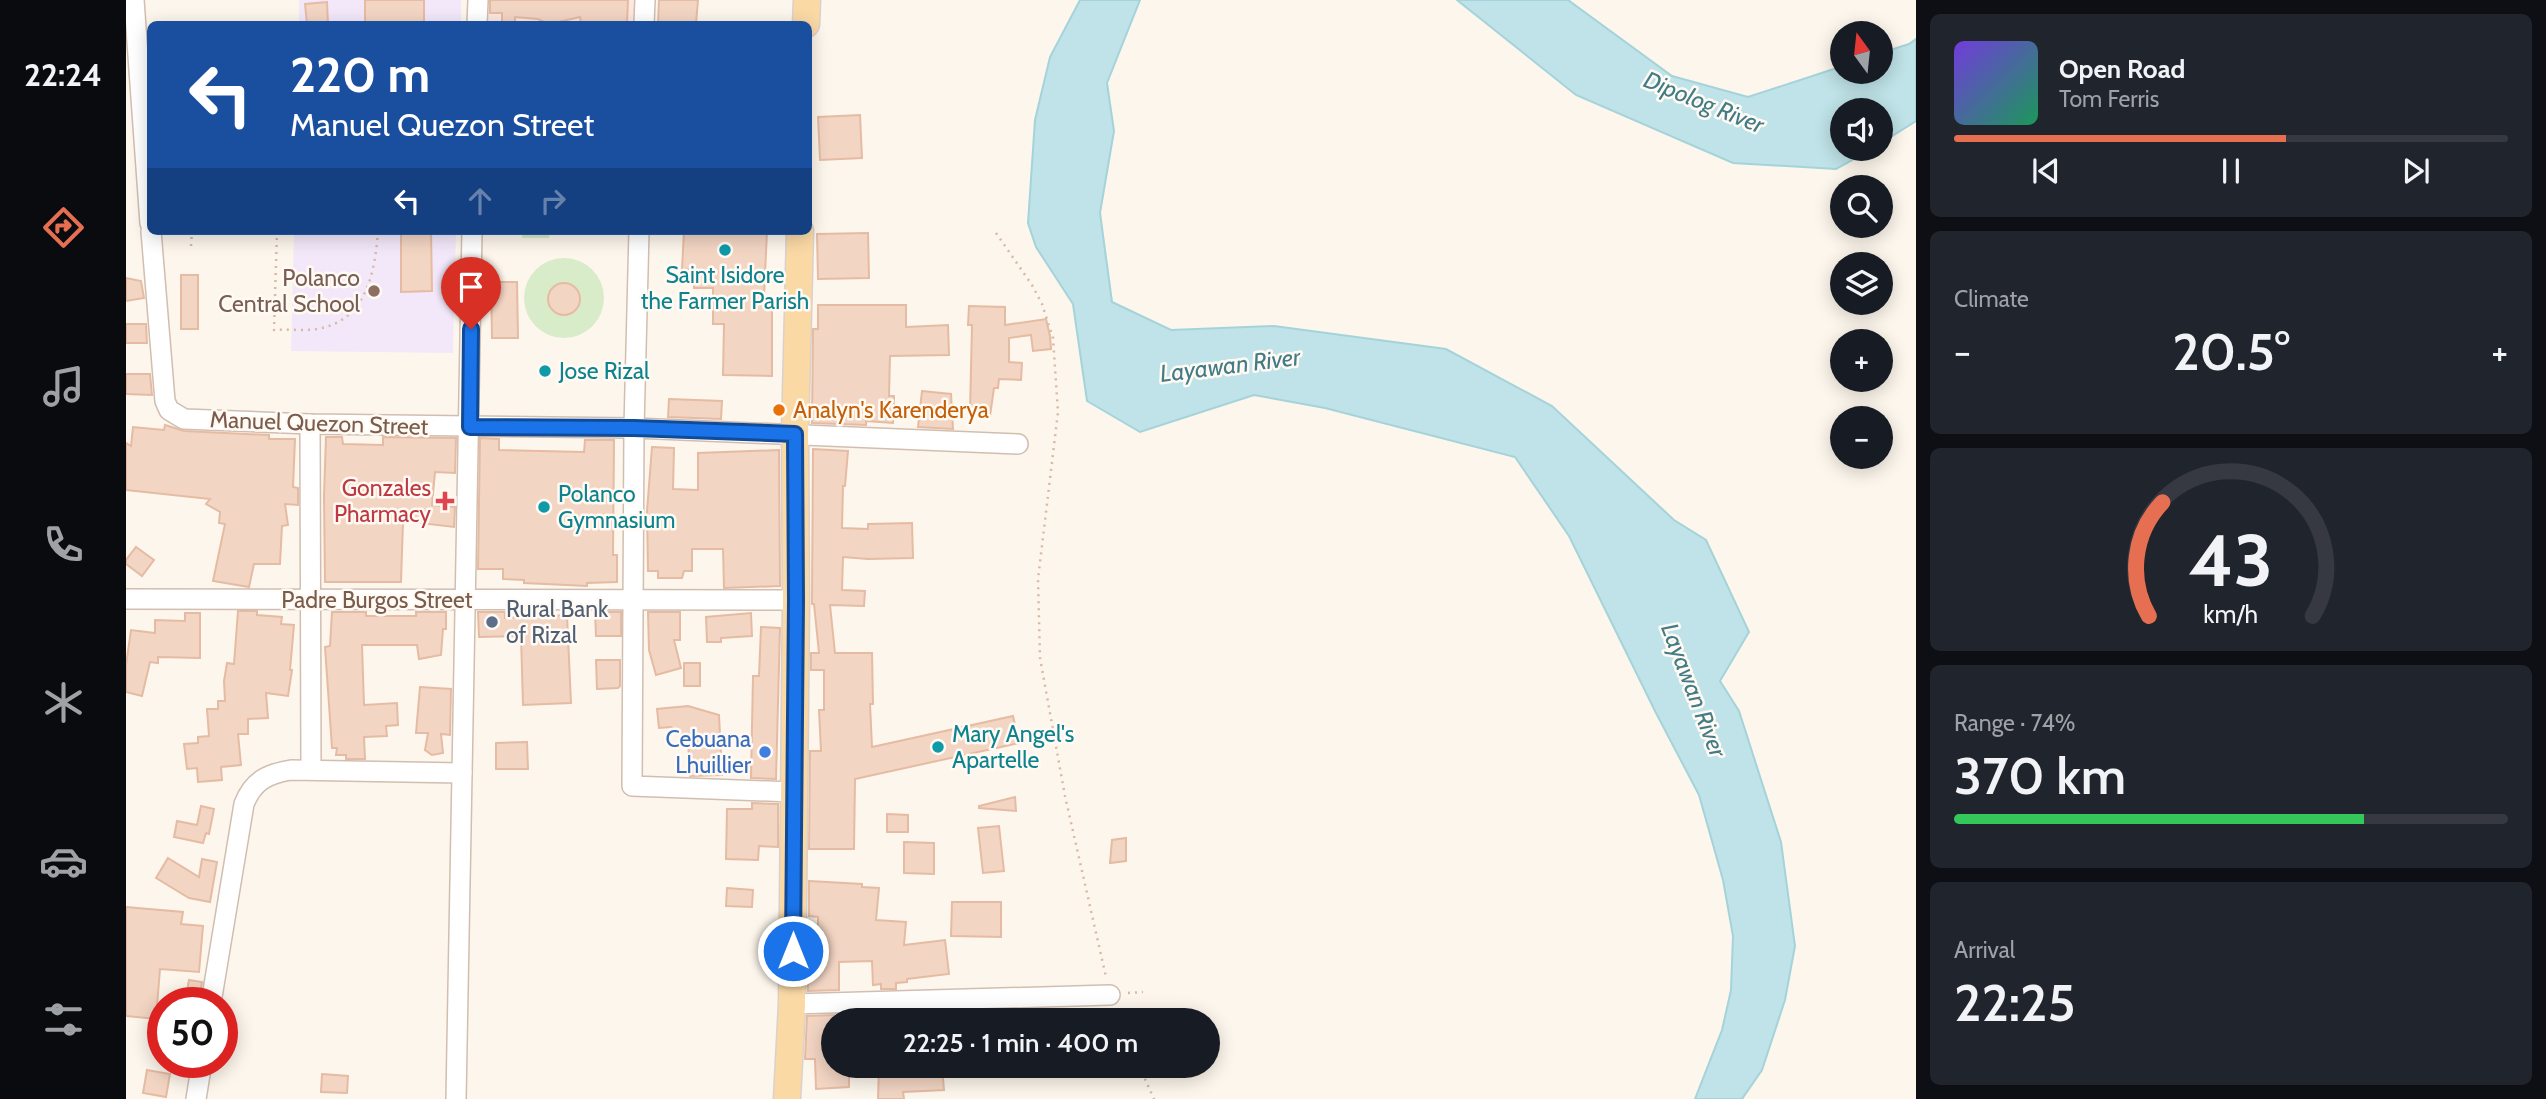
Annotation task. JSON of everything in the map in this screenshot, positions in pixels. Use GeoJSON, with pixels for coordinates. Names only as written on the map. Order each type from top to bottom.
{"type":"FeatureCollection","features":[{"type":"Feature","properties":{"kind":"main road"},"geometry":{"type":"LineString","coordinates":[[806,21],[807,0]]}},
{"type":"Feature","properties":{"kind":"main road"},"geometry":{"type":"LineString","coordinates":[[787,1099],[792,1004],[795,434],[800,235]]}},
{"type":"Feature","properties":{"kind":"street"},"geometry":{"type":"LineString","coordinates":[[134,0],[147,181]]}},
{"type":"Feature","properties":{"kind":"street"},"geometry":{"type":"LineString","coordinates":[[477,21],[478,0]]}},
{"type":"Feature","properties":{"kind":"street"},"geometry":{"type":"LineString","coordinates":[[644,21],[645,0]]}},
{"type":"Feature","properties":{"kind":"street","name":"Manuel Quezon Street"},"geometry":{"type":"LineString","coordinates":[[151,235],[165,401],[169,410],[184,419],[310,424],[634,428],[1018,444]]}},
{"type":"Feature","properties":{"kind":"street"},"geometry":{"type":"LineString","coordinates":[[456,1099],[472,235]]}},
{"type":"Feature","properties":{"kind":"street"},"geometry":{"type":"LineString","coordinates":[[639,235],[634,428],[632,786],[793,792]]}},
{"type":"Feature","properties":{"kind":"street"},"geometry":{"type":"LineString","coordinates":[[310,424],[311,769]]}},
{"type":"Feature","properties":{"kind":"street","name":"Padre Burgos Street"},"geometry":{"type":"LineString","coordinates":[[126,600],[796,600]]}},
{"type":"Feature","properties":{"kind":"street"},"geometry":{"type":"LineString","coordinates":[[215,987],[244,804],[257,781],[272,773],[311,769],[461,773]]}},
{"type":"Feature","properties":{"kind":"street"},"geometry":{"type":"LineString","coordinates":[[792,1004],[1111,995]]}},
{"type":"Feature","properties":{"kind":"street"},"geometry":{"type":"LineString","coordinates":[[195,1099],[199,1078]]}},
{"type":"Feature","properties":{"kind":"path"},"geometry":{"type":"LineString","coordinates":[[996,233],[1032,285],[1046,314],[1053,338],[1058,412],[1038,579],[1040,649],[1046,699],[1070,821],[1115,1008]]}},
{"type":"Feature","properties":{"kind":"path"},"geometry":{"type":"LineString","coordinates":[[191,246],[192,235]]}},
{"type":"Feature","properties":{"kind":"path"},"geometry":{"type":"LineString","coordinates":[[277,235],[274,330],[318,329],[349,313],[371,282],[376,262],[378,235]]}},
{"type":"Feature","properties":{"kind":"path"},"geometry":{"type":"LineString","coordinates":[[1144,1078],[1154,1099]]}},
{"type":"Feature","properties":{"kind":"shaded area"},"geometry":{"type":"Polygon","coordinates":[[[299,0],[461,0],[461,21],[299,21],[299,0]]]}},
{"type":"Feature","properties":{"kind":"shaded area"},"geometry":{"type":"Polygon","coordinates":[[[483,0],[639,0],[638,21],[482,21],[483,0]]]}},
{"type":"Feature","properties":{"kind":"shaded area","name":"Polanco Central School"},"geometry":{"type":"Polygon","coordinates":[[[294,235],[456,235],[453,353],[291,351],[294,235]]]}},
{"type":"Feature","properties":{"kind":"green space"},"geometry":{"type":"Polygon","coordinates":[[[522,235],[549,235],[549,238],[522,238],[522,235]]]}},
{"type":"Feature","properties":{"kind":"green space"},"geometry":{"type":"Polygon","coordinates":[[[564,258],[579,261],[592,270],[601,283],[604,298],[601,313],[592,326],[579,335],[564,338],[549,335],[536,326],[527,313],[524,298],[527,283],[536,270],[549,261],[564,258]]]}},
{"type":"Feature","properties":{"kind":"water","name":"Layawan River"},"geometry":{"type":"Polygon","coordinates":[[[1080,0],[1140,0],[1107,83],[1114,131],[1100,213],[1112,302],[1171,330],[1274,326],[1446,349],[1552,406],[1674,520],[1706,540],[1749,632],[1720,681],[1739,711],[1781,842],[1795,946],[1785,1000],[1762,1070],[1742,1099],[1695,1099],[1722,1030],[1731,990],[1733,936],[1723,880],[1699,795],[1569,536],[1515,457],[1325,408],[1254,395],[1140,432],[1087,401],[1073,304],[1036,247],[1028,223],[1035,120],[1050,57],[1080,0]]]}},
{"type":"Feature","properties":{"kind":"water","name":"Dipolog River"},"geometry":{"type":"Polygon","coordinates":[[[1457,0],[1568,0],[1672,76],[1748,97],[1830,70],[1830,84],[1894,84],[1894,49],[1916,39],[1916,121],[1893,135],[1893,98],[1830,98],[1830,161],[1850,161],[1836,169],[1733,163],[1576,95],[1457,0]]]}},
{"type":"Feature","properties":{"kind":"building"},"geometry":{"type":"Polygon","coordinates":[[[365,0],[424,0],[424,21],[365,21],[365,0]]]}},
{"type":"Feature","properties":{"kind":"building"},"geometry":{"type":"Polygon","coordinates":[[[490,0],[628,0],[627,21],[581,21],[580,17],[563,21],[542,21],[515,17],[515,21],[502,21],[502,13],[490,13],[490,0]]]}},
{"type":"Feature","properties":{"kind":"building"},"geometry":{"type":"Polygon","coordinates":[[[659,0],[698,0],[696,21],[658,21],[659,0]]]}},
{"type":"Feature","properties":{"kind":"building"},"geometry":{"type":"Polygon","coordinates":[[[327,2],[328,21],[307,21],[305,4],[327,2]]]}},
{"type":"Feature","properties":{"kind":"building"},"geometry":{"type":"Polygon","coordinates":[[[860,115],[862,158],[820,160],[818,117],[860,115]]]}},
{"type":"Feature","properties":{"kind":"building"},"geometry":{"type":"Polygon","coordinates":[[[868,233],[869,278],[818,279],[817,234],[868,233]]]}},
{"type":"Feature","properties":{"kind":"building"},"geometry":{"type":"Polygon","coordinates":[[[401,235],[431,235],[432,291],[401,292],[401,235]]]}},
{"type":"Feature","properties":{"kind":"building"},"geometry":{"type":"Polygon","coordinates":[[[684,235],[767,235],[764,296],[772,296],[772,376],[723,375],[724,324],[713,324],[713,288],[694,288],[694,270],[682,269],[684,235]]]}},
{"type":"Feature","properties":{"kind":"building"},"geometry":{"type":"Polygon","coordinates":[[[181,275],[198,275],[198,329],[181,329],[181,275]]]}},
{"type":"Feature","properties":{"kind":"building"},"geometry":{"type":"Polygon","coordinates":[[[126,278],[141,281],[144,298],[126,301],[126,278]]]}},
{"type":"Feature","properties":{"kind":"building"},"geometry":{"type":"Polygon","coordinates":[[[491,282],[517,282],[518,338],[492,338],[491,282]]]}},
{"type":"Feature","properties":{"kind":"building"},"geometry":{"type":"Polygon","coordinates":[[[564,283],[576,287],[580,299],[576,311],[564,315],[552,311],[548,299],[552,287],[564,283]]]}},
{"type":"Feature","properties":{"kind":"building"},"geometry":{"type":"Polygon","coordinates":[[[818,305],[906,305],[906,327],[948,325],[949,355],[890,356],[889,396],[894,396],[893,423],[812,423],[813,329],[818,329],[818,305]]]}},
{"type":"Feature","properties":{"kind":"building"},"geometry":{"type":"Polygon","coordinates":[[[969,306],[1005,307],[1005,325],[1046,319],[1050,336],[1051,349],[1033,351],[1031,335],[1009,338],[1009,362],[1022,363],[1021,380],[999,379],[998,388],[994,388],[990,416],[970,413],[972,325],[968,325],[969,306]]]}},
{"type":"Feature","properties":{"kind":"building"},"geometry":{"type":"Polygon","coordinates":[[[126,324],[146,324],[147,343],[126,343],[126,324]]]}},
{"type":"Feature","properties":{"kind":"building"},"geometry":{"type":"Polygon","coordinates":[[[126,374],[150,374],[152,395],[126,394],[126,374]]]}},
{"type":"Feature","properties":{"kind":"building"},"geometry":{"type":"Polygon","coordinates":[[[922,391],[951,394],[953,429],[918,427],[922,391]]]}},
{"type":"Feature","properties":{"kind":"building"},"geometry":{"type":"Polygon","coordinates":[[[669,399],[722,401],[721,419],[668,417],[669,399]]]}},
{"type":"Feature","properties":{"kind":"building"},"geometry":{"type":"Polygon","coordinates":[[[165,425],[184,431],[269,435],[269,439],[295,439],[293,487],[298,488],[298,505],[285,504],[288,525],[282,526],[280,564],[254,564],[249,587],[213,581],[225,524],[219,523],[220,512],[206,504],[210,499],[126,490],[126,443],[131,446],[133,427],[164,430],[165,425]]]}},
{"type":"Feature","properties":{"kind":"building"},"geometry":{"type":"Polygon","coordinates":[[[326,437],[342,437],[343,444],[383,445],[383,437],[456,438],[455,473],[435,472],[432,505],[455,507],[454,527],[403,521],[401,582],[325,582],[326,437]]]}},
{"type":"Feature","properties":{"kind":"building"},"geometry":{"type":"Polygon","coordinates":[[[480,438],[499,439],[499,450],[584,452],[585,440],[614,440],[613,555],[617,555],[617,582],[587,583],[587,586],[524,583],[524,580],[503,579],[503,569],[478,569],[480,438]]]}},
{"type":"Feature","properties":{"kind":"building"},"geometry":{"type":"Polygon","coordinates":[[[652,447],[674,448],[673,489],[698,490],[698,453],[779,450],[780,586],[724,588],[723,549],[692,549],[692,571],[684,571],[682,578],[658,578],[658,571],[648,571],[647,511],[652,447]]]}},
{"type":"Feature","properties":{"kind":"building"},"geometry":{"type":"Polygon","coordinates":[[[813,449],[848,451],[843,486],[842,528],[868,529],[868,524],[912,523],[913,558],[843,557],[842,590],[865,591],[864,606],[830,605],[835,653],[872,653],[872,747],[1013,716],[1019,743],[855,779],[854,849],[809,849],[810,751],[821,751],[819,710],[824,710],[824,670],[811,670],[811,653],[819,653],[812,604],[813,449]]]}},
{"type":"Feature","properties":{"kind":"building"},"geometry":{"type":"Polygon","coordinates":[[[136,547],[154,560],[142,576],[126,564],[136,547]]]}},
{"type":"Feature","properties":{"kind":"building"},"geometry":{"type":"Polygon","coordinates":[[[238,611],[257,611],[257,615],[282,617],[281,624],[294,625],[288,696],[266,693],[268,718],[248,719],[248,734],[238,734],[241,765],[221,767],[222,780],[198,782],[197,768],[187,769],[184,744],[198,743],[198,737],[209,736],[207,709],[218,709],[218,701],[225,701],[224,681],[227,663],[234,664],[238,611]]]}},
{"type":"Feature","properties":{"kind":"building"},"geometry":{"type":"Polygon","coordinates":[[[332,612],[366,612],[366,616],[416,616],[416,612],[446,612],[441,655],[419,659],[417,645],[362,645],[364,705],[397,703],[398,725],[386,726],[387,736],[364,737],[365,759],[346,759],[346,755],[336,755],[337,748],[332,748],[325,647],[330,646],[332,612]]]}},
{"type":"Feature","properties":{"kind":"building"},"geometry":{"type":"Polygon","coordinates":[[[478,612],[505,612],[505,618],[567,615],[571,703],[523,705],[521,636],[479,637],[478,612]]]}},
{"type":"Feature","properties":{"kind":"building"},"geometry":{"type":"Polygon","coordinates":[[[595,612],[621,612],[621,636],[596,636],[595,612]]]}},
{"type":"Feature","properties":{"kind":"building"},"geometry":{"type":"Polygon","coordinates":[[[648,612],[680,612],[680,640],[674,640],[681,668],[656,675],[649,650],[648,612]]]}},
{"type":"Feature","properties":{"kind":"building"},"geometry":{"type":"Polygon","coordinates":[[[185,613],[200,613],[200,658],[158,657],[158,663],[150,662],[142,696],[126,692],[126,665],[131,630],[155,633],[155,620],[185,621],[185,613]]]}},
{"type":"Feature","properties":{"kind":"building"},"geometry":{"type":"Polygon","coordinates":[[[751,613],[752,636],[721,638],[721,642],[707,642],[706,617],[751,613]]]}},
{"type":"Feature","properties":{"kind":"building"},"geometry":{"type":"Polygon","coordinates":[[[761,627],[780,628],[776,779],[751,778],[753,676],[759,676],[761,627]]]}},
{"type":"Feature","properties":{"kind":"building"},"geometry":{"type":"Polygon","coordinates":[[[596,660],[620,660],[618,688],[597,689],[596,660]]]}},
{"type":"Feature","properties":{"kind":"building"},"geometry":{"type":"Polygon","coordinates":[[[684,663],[700,663],[700,686],[684,686],[684,663]]]}},
{"type":"Feature","properties":{"kind":"building"},"geometry":{"type":"Polygon","coordinates":[[[420,687],[451,689],[450,735],[441,734],[443,753],[432,755],[425,750],[428,733],[416,733],[420,687]]]}},
{"type":"Feature","properties":{"kind":"building"},"geometry":{"type":"Polygon","coordinates":[[[688,706],[719,715],[722,775],[690,776],[688,741],[671,727],[659,728],[657,709],[688,706]]]}},
{"type":"Feature","properties":{"kind":"building"},"geometry":{"type":"Polygon","coordinates":[[[527,742],[528,769],[496,769],[496,743],[527,742]]]}},
{"type":"Feature","properties":{"kind":"building"},"geometry":{"type":"Polygon","coordinates":[[[1015,797],[1016,811],[979,808],[979,806],[1015,797]]]}},
{"type":"Feature","properties":{"kind":"building"},"geometry":{"type":"Polygon","coordinates":[[[752,803],[778,804],[778,847],[759,846],[758,860],[726,859],[727,809],[752,809],[752,803]]]}},
{"type":"Feature","properties":{"kind":"building"},"geometry":{"type":"Polygon","coordinates":[[[201,806],[214,809],[209,834],[206,833],[203,843],[174,837],[177,821],[197,825],[201,806]]]}},
{"type":"Feature","properties":{"kind":"building"},"geometry":{"type":"Polygon","coordinates":[[[887,814],[908,815],[908,832],[887,832],[887,814]]]}},
{"type":"Feature","properties":{"kind":"building"},"geometry":{"type":"Polygon","coordinates":[[[999,826],[1004,871],[983,873],[978,828],[999,826]]]}},
{"type":"Feature","properties":{"kind":"building"},"geometry":{"type":"Polygon","coordinates":[[[1126,838],[1126,861],[1110,863],[1112,840],[1126,838]]]}},
{"type":"Feature","properties":{"kind":"building"},"geometry":{"type":"Polygon","coordinates":[[[904,842],[934,843],[934,874],[904,873],[904,842]]]}},
{"type":"Feature","properties":{"kind":"building"},"geometry":{"type":"Polygon","coordinates":[[[168,858],[199,877],[202,859],[217,862],[210,902],[189,898],[156,878],[168,858]]]}},
{"type":"Feature","properties":{"kind":"building"},"geometry":{"type":"Polygon","coordinates":[[[809,881],[862,884],[862,887],[879,888],[876,920],[906,922],[904,945],[945,940],[949,974],[907,979],[907,982],[896,983],[896,989],[881,989],[881,984],[873,985],[872,961],[839,962],[839,990],[808,991],[808,976],[818,976],[818,917],[809,916],[809,881]]]}},
{"type":"Feature","properties":{"kind":"building"},"geometry":{"type":"Polygon","coordinates":[[[727,888],[753,890],[752,907],[726,906],[727,888]]]}},
{"type":"Feature","properties":{"kind":"building"},"geometry":{"type":"Polygon","coordinates":[[[952,902],[1001,902],[1001,937],[951,936],[952,902]]]}},
{"type":"Feature","properties":{"kind":"building"},"geometry":{"type":"Polygon","coordinates":[[[126,907],[183,912],[181,924],[203,926],[199,972],[160,969],[159,987],[147,987],[147,1018],[126,1016],[126,907]]]}},
{"type":"Feature","properties":{"kind":"building"},"geometry":{"type":"Polygon","coordinates":[[[189,980],[202,982],[201,987],[188,987],[189,980]]]}},
{"type":"Feature","properties":{"kind":"building"},"geometry":{"type":"Polygon","coordinates":[[[821,1015],[821,1078],[849,1078],[849,1087],[816,1089],[815,1059],[805,1059],[807,1016],[821,1015]]]}},
{"type":"Feature","properties":{"kind":"building"},"geometry":{"type":"Polygon","coordinates":[[[147,1070],[147,1078],[169,1078],[166,1097],[143,1093],[147,1070]]]}},
{"type":"Feature","properties":{"kind":"building"},"geometry":{"type":"Polygon","coordinates":[[[322,1074],[348,1076],[347,1093],[321,1092],[322,1074]]]}},
{"type":"Feature","properties":{"kind":"building"},"geometry":{"type":"Polygon","coordinates":[[[879,1078],[943,1078],[944,1090],[903,1092],[904,1099],[878,1099],[879,1078]]]}},
{"type":"Feature","properties":{"kind":"place","name":"Saint Isidore the Farmer Parish"},"geometry":{"type":"Point","coordinates":[725,250]}},
{"type":"Feature","properties":{"kind":"place","name":"Polanco Central School"},"geometry":{"type":"Point","coordinates":[374,291]}},
{"type":"Feature","properties":{"kind":"place","name":"Jose Rizal"},"geometry":{"type":"Point","coordinates":[545,371]}},
{"type":"Feature","properties":{"kind":"place","name":"Analyn's Karenderya"},"geometry":{"type":"Point","coordinates":[779,410]}},
{"type":"Feature","properties":{"kind":"place","name":"Gonzales Pharmacy"},"geometry":{"type":"Point","coordinates":[445,501]}},
{"type":"Feature","properties":{"kind":"place","name":"Polanco Gymnasium"},"geometry":{"type":"Point","coordinates":[544,507]}},
{"type":"Feature","properties":{"kind":"place","name":"Rural Bank of Rizal"},"geometry":{"type":"Point","coordinates":[492,622]}},
{"type":"Feature","properties":{"kind":"place","name":"Mary Angel's Apartelle"},"geometry":{"type":"Point","coordinates":[938,747]}},
{"type":"Feature","properties":{"kind":"place","name":"Cebuana Lhuillier"},"geometry":{"type":"Point","coordinates":[765,752]}},
{"type":"Feature","properties":{"kind":"route"},"geometry":{"type":"LineString","coordinates":[[471,329],[470,427],[634,428],[795,434],[793,951]]}}]}
